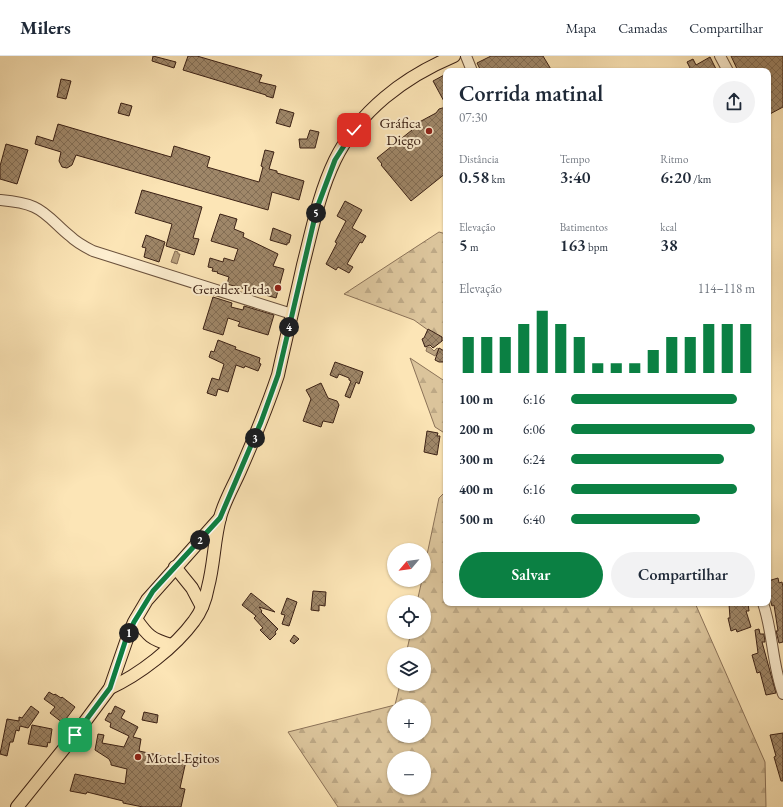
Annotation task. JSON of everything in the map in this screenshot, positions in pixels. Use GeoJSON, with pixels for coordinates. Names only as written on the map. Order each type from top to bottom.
{"type":"FeatureCollection","features":[{"type":"Feature","properties":{"kind":"main road"},"geometry":{"type":"LineString","coordinates":[[110,688],[133,676],[171,645],[195,621],[202,607],[208,589],[213,565],[220,518],[268,406],[278,375],[317,208],[335,160],[345,143],[369,113],[399,86],[429,67],[454,56]]}},
{"type":"Feature","properties":{"kind":"main road"},"geometry":{"type":"LineString","coordinates":[[18,807],[110,688],[126,639],[153,591],[220,518]]}},
{"type":"Feature","properties":{"kind":"main road"},"geometry":{"type":"LineString","coordinates":[[175,567],[192,588],[202,607]]}},
{"type":"Feature","properties":{"kind":"main road"},"geometry":{"type":"LineString","coordinates":[[136,619],[151,638],[171,645]]}},
{"type":"Feature","properties":{"kind":"street"},"geometry":{"type":"LineString","coordinates":[[466,56],[471,68]]}},
{"type":"Feature","properties":{"kind":"street"},"geometry":{"type":"LineString","coordinates":[[720,56],[726,68]]}},
{"type":"Feature","properties":{"kind":"street"},"geometry":{"type":"LineString","coordinates":[[0,200],[11,200],[34,207],[50,218],[82,246],[93,251],[292,314]]}},
{"type":"Feature","properties":{"kind":"street"},"geometry":{"type":"LineString","coordinates":[[764,606],[768,616],[776,673],[783,694]]}},
{"type":"Feature","properties":{"kind":"green space"},"geometry":{"type":"Polygon","coordinates":[[[439,232],[443,233],[443,341],[414,320],[344,294],[439,232]]]}},
{"type":"Feature","properties":{"kind":"green space"},"geometry":{"type":"Polygon","coordinates":[[[410,358],[443,380],[443,432],[435,427],[410,358]]]}},
{"type":"Feature","properties":{"kind":"green space"},"geometry":{"type":"Polygon","coordinates":[[[443,494],[443,606],[696,606],[765,762],[766,807],[338,807],[288,732],[387,707],[387,743],[431,743],[431,699],[396,699],[398,691],[431,691],[431,647],[408,647],[409,639],[431,639],[431,595],[419,595],[420,587],[431,587],[431,543],[429,543],[439,498],[443,494]]]}},
{"type":"Feature","properties":{"kind":"water"},"geometry":{"type":"Polygon","coordinates":[[[175,251],[180,254],[177,264],[171,262],[175,251]]]}},
{"type":"Feature","properties":{"kind":"water"},"geometry":{"type":"Polygon","coordinates":[[[427,347],[430,347],[434,351],[437,348],[439,349],[435,356],[426,351],[427,347]]]}},
{"type":"Feature","properties":{"kind":"building"},"geometry":{"type":"Polygon","coordinates":[[[153,56],[176,62],[174,68],[152,61],[153,56]]]}},
{"type":"Feature","properties":{"kind":"building"},"geometry":{"type":"Polygon","coordinates":[[[188,56],[197,56],[262,75],[259,82],[276,86],[273,98],[183,70],[188,56]]]}},
{"type":"Feature","properties":{"kind":"building"},"geometry":{"type":"Polygon","coordinates":[[[491,56],[543,56],[550,68],[480,68],[477,63],[491,56]]]}},
{"type":"Feature","properties":{"kind":"building"},"geometry":{"type":"Polygon","coordinates":[[[731,56],[783,56],[783,107],[771,113],[771,68],[737,68],[731,56]]]}},
{"type":"Feature","properties":{"kind":"building"},"geometry":{"type":"Polygon","coordinates":[[[710,57],[716,68],[690,68],[687,62],[693,59],[696,65],[710,57]]]}},
{"type":"Feature","properties":{"kind":"building"},"geometry":{"type":"Polygon","coordinates":[[[443,76],[443,99],[433,81],[443,76]]]}},
{"type":"Feature","properties":{"kind":"building"},"geometry":{"type":"Polygon","coordinates":[[[61,79],[71,81],[66,99],[57,97],[61,79]]]}},
{"type":"Feature","properties":{"kind":"building"},"geometry":{"type":"Polygon","coordinates":[[[121,103],[132,106],[129,116],[118,113],[121,103]]]}},
{"type":"Feature","properties":{"kind":"building"},"geometry":{"type":"Polygon","coordinates":[[[443,108],[443,175],[411,201],[381,165],[382,164],[377,158],[412,130],[410,127],[436,113],[439,109],[443,108]]]}},
{"type":"Feature","properties":{"kind":"building"},"geometry":{"type":"Polygon","coordinates":[[[280,109],[294,113],[290,127],[276,123],[280,109]]]}},
{"type":"Feature","properties":{"kind":"building"},"geometry":{"type":"Polygon","coordinates":[[[58,124],[171,157],[174,146],[210,157],[207,167],[259,182],[265,150],[274,152],[269,169],[304,181],[299,200],[272,192],[268,210],[76,155],[72,165],[67,168],[62,167],[59,161],[61,152],[35,144],[37,136],[53,141],[58,124]]]}},
{"type":"Feature","properties":{"kind":"building"},"geometry":{"type":"Polygon","coordinates":[[[310,130],[319,132],[315,148],[300,148],[299,139],[307,139],[310,130]]]}},
{"type":"Feature","properties":{"kind":"building"},"geometry":{"type":"Polygon","coordinates":[[[6,144],[28,150],[17,184],[0,179],[0,166],[6,144]]]}},
{"type":"Feature","properties":{"kind":"building"},"geometry":{"type":"Polygon","coordinates":[[[142,190],[202,207],[193,238],[199,239],[194,255],[166,246],[172,224],[135,213],[142,190]]]}},
{"type":"Feature","properties":{"kind":"building"},"geometry":{"type":"Polygon","coordinates":[[[345,201],[362,210],[352,228],[366,236],[362,243],[360,242],[347,264],[353,267],[349,273],[338,267],[336,270],[326,264],[346,221],[337,216],[345,201]]]}},
{"type":"Feature","properties":{"kind":"building"},"geometry":{"type":"Polygon","coordinates":[[[220,214],[237,219],[234,229],[244,233],[243,237],[278,254],[273,266],[284,269],[276,298],[227,284],[229,277],[212,271],[213,268],[208,267],[210,258],[223,262],[224,258],[234,261],[238,249],[211,241],[220,214]]]}},
{"type":"Feature","properties":{"kind":"building"},"geometry":{"type":"Polygon","coordinates":[[[273,228],[291,235],[287,245],[270,240],[273,228]]]}},
{"type":"Feature","properties":{"kind":"building"},"geometry":{"type":"Polygon","coordinates":[[[146,235],[165,242],[159,262],[144,257],[146,248],[142,247],[146,235]]]}},
{"type":"Feature","properties":{"kind":"building"},"geometry":{"type":"Polygon","coordinates":[[[213,297],[232,303],[231,307],[243,310],[244,306],[274,315],[268,335],[238,326],[240,322],[228,318],[223,335],[203,329],[213,297]]]}},
{"type":"Feature","properties":{"kind":"building"},"geometry":{"type":"Polygon","coordinates":[[[428,329],[442,337],[442,341],[433,348],[430,345],[425,347],[422,339],[424,338],[428,329]]]}},
{"type":"Feature","properties":{"kind":"building"},"geometry":{"type":"Polygon","coordinates":[[[218,340],[236,347],[235,349],[260,358],[259,363],[261,364],[258,371],[245,366],[244,368],[236,365],[228,392],[218,389],[216,396],[207,393],[212,378],[219,380],[224,364],[209,357],[211,351],[214,352],[218,340]]]}},
{"type":"Feature","properties":{"kind":"building"},"geometry":{"type":"Polygon","coordinates":[[[439,348],[443,350],[443,362],[435,360],[439,348]]]}},
{"type":"Feature","properties":{"kind":"building"},"geometry":{"type":"Polygon","coordinates":[[[335,362],[363,372],[359,384],[356,382],[350,398],[345,396],[351,381],[349,378],[339,374],[337,378],[330,375],[335,362]]]}},
{"type":"Feature","properties":{"kind":"building"},"geometry":{"type":"Polygon","coordinates":[[[321,383],[328,398],[337,401],[339,405],[333,423],[323,421],[321,427],[303,421],[311,399],[306,390],[321,383]]]}},
{"type":"Feature","properties":{"kind":"building"},"geometry":{"type":"Polygon","coordinates":[[[427,431],[438,433],[437,436],[440,436],[437,455],[424,452],[427,431]]]}},
{"type":"Feature","properties":{"kind":"building"},"geometry":{"type":"Polygon","coordinates":[[[778,578],[779,583],[782,582],[783,587],[783,642],[779,643],[776,631],[778,631],[774,605],[772,606],[771,602],[771,580],[778,578]]]}},
{"type":"Feature","properties":{"kind":"building"},"geometry":{"type":"Polygon","coordinates":[[[313,591],[326,592],[325,606],[319,605],[319,611],[311,610],[313,591]]]}},
{"type":"Feature","properties":{"kind":"building"},"geometry":{"type":"Polygon","coordinates":[[[251,593],[275,612],[259,607],[262,611],[261,612],[278,629],[275,632],[276,634],[270,640],[260,630],[263,628],[254,618],[256,616],[242,605],[251,593]]]}},
{"type":"Feature","properties":{"kind":"building"},"geometry":{"type":"Polygon","coordinates":[[[287,598],[297,602],[289,626],[282,624],[285,615],[281,614],[287,598]]]}},
{"type":"Feature","properties":{"kind":"building"},"geometry":{"type":"Polygon","coordinates":[[[729,606],[748,606],[749,611],[746,611],[751,627],[737,632],[736,629],[731,631],[728,618],[730,618],[729,606]]]}},
{"type":"Feature","properties":{"kind":"building"},"geometry":{"type":"Polygon","coordinates":[[[759,629],[760,634],[764,634],[765,642],[762,642],[776,693],[766,695],[760,672],[757,673],[752,655],[758,653],[755,630],[759,629]]]}},
{"type":"Feature","properties":{"kind":"building"},"geometry":{"type":"Polygon","coordinates":[[[294,635],[299,639],[294,644],[290,641],[294,635]]]}},
{"type":"Feature","properties":{"kind":"building"},"geometry":{"type":"Polygon","coordinates":[[[49,692],[61,698],[62,697],[75,707],[63,723],[50,713],[55,707],[44,699],[49,692]]]}},
{"type":"Feature","properties":{"kind":"building"},"geometry":{"type":"Polygon","coordinates":[[[31,706],[39,712],[28,728],[20,726],[19,731],[16,730],[13,742],[10,742],[7,756],[0,754],[7,719],[19,721],[19,717],[22,718],[31,706]]]}},
{"type":"Feature","properties":{"kind":"building"},"geometry":{"type":"Polygon","coordinates":[[[115,706],[125,711],[121,718],[138,727],[133,737],[141,739],[139,751],[186,761],[180,788],[185,789],[181,807],[143,807],[123,803],[123,801],[87,792],[86,794],[70,791],[75,774],[125,784],[127,769],[111,765],[109,759],[95,750],[98,734],[104,735],[102,743],[124,747],[129,736],[110,727],[111,723],[105,720],[109,713],[111,714],[115,706]]]}},
{"type":"Feature","properties":{"kind":"building"},"geometry":{"type":"Polygon","coordinates":[[[144,712],[158,715],[157,723],[142,720],[144,712]]]}},
{"type":"Feature","properties":{"kind":"building"},"geometry":{"type":"Polygon","coordinates":[[[32,725],[52,729],[50,743],[48,742],[47,747],[28,744],[32,725]]]}},
{"type":"Feature","properties":{"kind":"building"},"geometry":{"type":"Polygon","coordinates":[[[783,733],[783,781],[781,781],[774,757],[776,756],[770,735],[783,733]]]}},
{"type":"Feature","properties":{"kind":"place","name":"Gráfica Diego"},"geometry":{"type":"Point","coordinates":[429,131]}},
{"type":"Feature","properties":{"kind":"place","name":"Geraflex Ltda"},"geometry":{"type":"Point","coordinates":[278,288]}},
{"type":"Feature","properties":{"kind":"place","name":"Motel Egitos"},"geometry":{"type":"Point","coordinates":[138,757]}},
{"type":"Feature","properties":{"kind":"route"},"geometry":{"type":"LineString","coordinates":[[75,735],[110,688],[126,639],[134,622],[153,591],[220,518],[261,422],[278,375],[317,208],[335,160],[354,130]]}}]}
